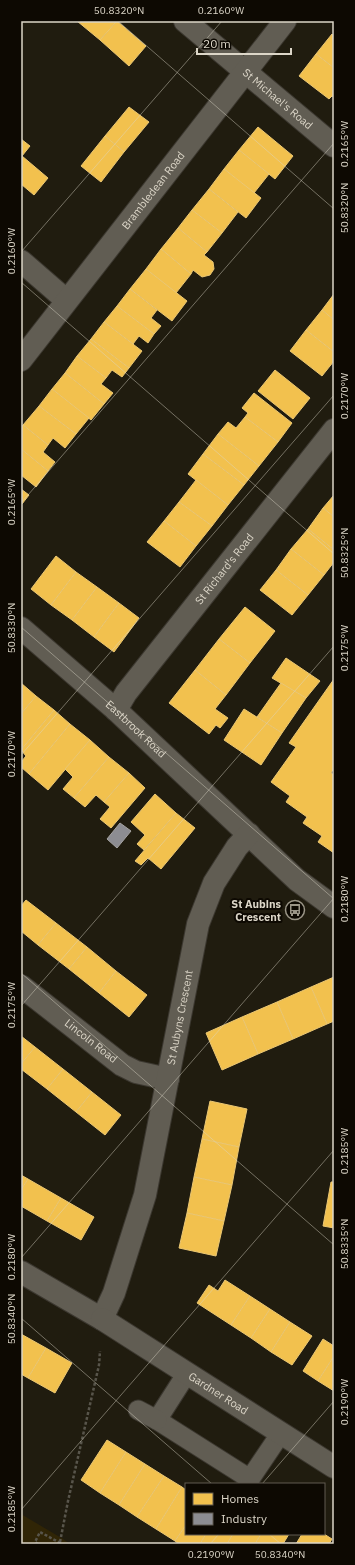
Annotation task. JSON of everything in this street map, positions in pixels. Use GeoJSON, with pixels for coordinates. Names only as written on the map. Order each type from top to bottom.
{"type":"FeatureCollection","features":[{"type":"Feature","properties":{"kind":"street","name":"St Michael's Road"},"geometry":{"type":"LineString","coordinates":[[185,21],[334,146]]}},
{"type":"Feature","properties":{"kind":"street","name":"Brambledean Road"},"geometry":{"type":"LineString","coordinates":[[21,360],[66,300],[246,73],[285,21]]}},
{"type":"Feature","properties":{"kind":"street"},"geometry":{"type":"LineString","coordinates":[[21,261],[66,300]]}},
{"type":"Feature","properties":{"kind":"street","name":"St Richard's Road"},"geometry":{"type":"LineString","coordinates":[[116,710],[131,686],[334,430]]}},
{"type":"Feature","properties":{"kind":"street","name":"Eastbrook Road"},"geometry":{"type":"LineString","coordinates":[[21,628],[116,710],[249,834]]}},
{"type":"Feature","properties":{"kind":"street"},"geometry":{"type":"LineString","coordinates":[[249,834],[297,880],[334,908]]}},
{"type":"Feature","properties":{"kind":"street","name":"St Aubyns Crescent"},"geometry":{"type":"LineString","coordinates":[[102,1319],[114,1293],[145,1196],[198,924],[214,883],[237,846],[249,834]]}},
{"type":"Feature","properties":{"kind":"street","name":"Lincoln Road"},"geometry":{"type":"LineString","coordinates":[[21,986],[122,1065],[136,1072],[168,1079]]}},
{"type":"Feature","properties":{"kind":"street","name":"Gardner Road"},"geometry":{"type":"LineString","coordinates":[[21,1272],[102,1319],[334,1467]]}},
{"type":"Feature","properties":{"kind":"lane"},"geometry":{"type":"LineString","coordinates":[[158,1420],[187,1372]]}},
{"type":"Feature","properties":{"kind":"lane"},"geometry":{"type":"LineString","coordinates":[[138,1410],[158,1420],[254,1482],[281,1433]]}},
{"type":"Feature","properties":{"kind":"path"},"geometry":{"type":"LineString","coordinates":[[38,1544],[35,1542],[40,1532],[61,1543],[68,1501],[99,1365],[102,1319]]}},
{"type":"Feature","properties":{"kind":"shaded area"},"geometry":{"type":"Polygon","coordinates":[[[21,1514],[63,1539],[70,1544],[21,1544],[21,1514]]]}},
{"type":"Feature","properties":{"kind":"building: Homes"},"geometry":{"type":"Polygon","coordinates":[[[77,21],[117,21],[100,40],[77,21]]]}},
{"type":"Feature","properties":{"kind":"building: Homes"},"geometry":{"type":"Polygon","coordinates":[[[117,21],[146,46],[129,66],[100,40],[117,21]]]}},
{"type":"Feature","properties":{"kind":"building: Homes"},"geometry":{"type":"Polygon","coordinates":[[[332,34],[334,36],[334,68],[316,54],[332,34]]]}},
{"type":"Feature","properties":{"kind":"building: Homes"},"geometry":{"type":"Polygon","coordinates":[[[316,54],[334,68],[334,97],[332,96],[329,99],[299,76],[316,54]]]}},
{"type":"Feature","properties":{"kind":"building: Homes"},"geometry":{"type":"Polygon","coordinates":[[[129,107],[149,122],[124,152],[105,136],[129,107]]]}},
{"type":"Feature","properties":{"kind":"building: Homes"},"geometry":{"type":"Polygon","coordinates":[[[258,127],[293,156],[275,179],[239,150],[258,127]]]}},
{"type":"Feature","properties":{"kind":"building: Homes"},"geometry":{"type":"Polygon","coordinates":[[[105,136],[124,152],[101,182],[81,166],[105,136]]]}},
{"type":"Feature","properties":{"kind":"building: Homes"},"geometry":{"type":"Polygon","coordinates":[[[21,139],[30,146],[22,156],[48,178],[34,195],[21,184],[21,139]]]}},
{"type":"Feature","properties":{"kind":"building: Homes"},"geometry":{"type":"Polygon","coordinates":[[[239,150],[269,174],[254,193],[224,169],[239,150]]]}},
{"type":"Feature","properties":{"kind":"building: Homes"},"geometry":{"type":"Polygon","coordinates":[[[224,169],[261,198],[246,218],[209,189],[224,169]]]}},
{"type":"Feature","properties":{"kind":"building: Homes"},"geometry":{"type":"Polygon","coordinates":[[[209,189],[238,212],[222,233],[192,210],[209,189]]]}},
{"type":"Feature","properties":{"kind":"building: Homes"},"geometry":{"type":"Polygon","coordinates":[[[192,210],[222,233],[207,252],[178,228],[192,210]]]}},
{"type":"Feature","properties":{"kind":"building: Homes"},"geometry":{"type":"Polygon","coordinates":[[[178,228],[207,252],[204,255],[213,262],[214,269],[210,275],[202,277],[193,270],[191,274],[161,249],[178,228]]]}},
{"type":"Feature","properties":{"kind":"building: Homes"},"geometry":{"type":"Polygon","coordinates":[[[161,249],[191,274],[176,293],[146,269],[161,249]]]}},
{"type":"Feature","properties":{"kind":"building: Homes"},"geometry":{"type":"Polygon","coordinates":[[[146,269],[187,301],[172,321],[130,289],[146,269]]]}},
{"type":"Feature","properties":{"kind":"building: Homes"},"geometry":{"type":"Polygon","coordinates":[[[130,289],[157,310],[151,318],[161,326],[154,334],[117,306],[130,289]]]}},
{"type":"Feature","properties":{"kind":"building: Homes"},"geometry":{"type":"Polygon","coordinates":[[[334,294],[334,320],[322,310],[334,294]]]}},
{"type":"Feature","properties":{"kind":"building: Homes"},"geometry":{"type":"Polygon","coordinates":[[[117,306],[154,334],[148,343],[139,336],[133,344],[104,322],[117,306]]]}},
{"type":"Feature","properties":{"kind":"building: Homes"},"geometry":{"type":"Polygon","coordinates":[[[322,310],[334,320],[334,352],[306,330],[322,310]]]}},
{"type":"Feature","properties":{"kind":"building: Homes"},"geometry":{"type":"Polygon","coordinates":[[[104,322],[142,351],[129,368],[91,339],[104,322]]]}},
{"type":"Feature","properties":{"kind":"building: Homes"},"geometry":{"type":"Polygon","coordinates":[[[306,330],[334,352],[334,361],[322,376],[290,351],[306,330]]]}},
{"type":"Feature","properties":{"kind":"building: Homes"},"geometry":{"type":"Polygon","coordinates":[[[91,339],[129,368],[122,377],[112,370],[106,378],[77,356],[91,339]]]}},
{"type":"Feature","properties":{"kind":"building: Homes"},"geometry":{"type":"Polygon","coordinates":[[[77,356],[106,378],[101,384],[113,393],[104,404],[65,373],[77,356]]]}},
{"type":"Feature","properties":{"kind":"building: Homes"},"geometry":{"type":"Polygon","coordinates":[[[275,370],[310,398],[293,419],[258,391],[275,370]]]}},
{"type":"Feature","properties":{"kind":"building: Homes"},"geometry":{"type":"Polygon","coordinates":[[[65,373],[104,404],[91,420],[52,389],[65,373]]]}},
{"type":"Feature","properties":{"kind":"building: Homes"},"geometry":{"type":"Polygon","coordinates":[[[52,389],[89,418],[76,434],[39,406],[52,389]]]}},
{"type":"Feature","properties":{"kind":"building: Homes"},"geometry":{"type":"Polygon","coordinates":[[[254,393],[292,423],[278,442],[245,417],[248,413],[242,408],[254,393]]]}},
{"type":"Feature","properties":{"kind":"building: Homes"},"geometry":{"type":"Polygon","coordinates":[[[39,406],[76,434],[65,448],[53,438],[48,445],[23,425],[39,406]]]}},
{"type":"Feature","properties":{"kind":"building: Homes"},"geometry":{"type":"Polygon","coordinates":[[[245,417],[278,442],[259,466],[218,434],[228,422],[236,428],[245,417]]]}},
{"type":"Feature","properties":{"kind":"building: Homes"},"geometry":{"type":"Polygon","coordinates":[[[23,425],[48,445],[43,452],[55,462],[48,471],[21,449],[21,428],[23,425]]]}},
{"type":"Feature","properties":{"kind":"building: Homes"},"geometry":{"type":"Polygon","coordinates":[[[218,434],[259,466],[244,485],[203,454],[218,434]]]}},
{"type":"Feature","properties":{"kind":"building: Homes"},"geometry":{"type":"Polygon","coordinates":[[[21,449],[48,471],[36,487],[21,475],[21,449]]]}},
{"type":"Feature","properties":{"kind":"building: Homes"},"geometry":{"type":"Polygon","coordinates":[[[203,454],[244,485],[228,505],[188,474],[203,454]]]}},
{"type":"Feature","properties":{"kind":"building: Homes"},"geometry":{"type":"Polygon","coordinates":[[[196,480],[228,505],[212,526],[179,502],[196,480]]]}},
{"type":"Feature","properties":{"kind":"building: Homes"},"geometry":{"type":"Polygon","coordinates":[[[21,489],[29,495],[22,504],[21,503],[21,489]]]}},
{"type":"Feature","properties":{"kind":"building: Homes"},"geometry":{"type":"Polygon","coordinates":[[[334,495],[334,517],[323,508],[334,495]]]}},
{"type":"Feature","properties":{"kind":"building: Homes"},"geometry":{"type":"Polygon","coordinates":[[[179,502],[212,526],[196,546],[164,521],[179,502]]]}},
{"type":"Feature","properties":{"kind":"building: Homes"},"geometry":{"type":"Polygon","coordinates":[[[323,508],[334,517],[334,550],[308,529],[323,508]]]}},
{"type":"Feature","properties":{"kind":"building: Homes"},"geometry":{"type":"Polygon","coordinates":[[[164,521],[196,546],[180,567],[147,542],[164,521]]]}},
{"type":"Feature","properties":{"kind":"building: Homes"},"geometry":{"type":"Polygon","coordinates":[[[308,529],[334,550],[334,562],[324,575],[291,549],[308,529]]]}},
{"type":"Feature","properties":{"kind":"building: Homes"},"geometry":{"type":"Polygon","coordinates":[[[291,549],[324,575],[308,595],[276,570],[291,549]]]}},
{"type":"Feature","properties":{"kind":"building: Homes"},"geometry":{"type":"Polygon","coordinates":[[[56,556],[76,572],[51,605],[31,589],[56,556]]]}},
{"type":"Feature","properties":{"kind":"building: Homes"},"geometry":{"type":"Polygon","coordinates":[[[276,570],[308,595],[292,615],[260,590],[276,570]]]}},
{"type":"Feature","properties":{"kind":"building: Homes"},"geometry":{"type":"Polygon","coordinates":[[[76,572],[97,587],[72,620],[51,605],[76,572]]]}},
{"type":"Feature","properties":{"kind":"building: Homes"},"geometry":{"type":"Polygon","coordinates":[[[97,587],[119,603],[94,637],[72,620],[97,587]]]}},
{"type":"Feature","properties":{"kind":"building: Homes"},"geometry":{"type":"Polygon","coordinates":[[[119,603],[139,618],[114,652],[94,637],[119,603]]]}},
{"type":"Feature","properties":{"kind":"building: Homes"},"geometry":{"type":"Polygon","coordinates":[[[245,607],[275,631],[250,663],[219,639],[245,607]]]}},
{"type":"Feature","properties":{"kind":"building: Homes"},"geometry":{"type":"Polygon","coordinates":[[[219,639],[250,663],[226,695],[195,670],[219,639]]]}},
{"type":"Feature","properties":{"kind":"building: Homes"},"geometry":{"type":"Polygon","coordinates":[[[286,658],[320,681],[306,698],[272,678],[286,658]]]}},
{"type":"Feature","properties":{"kind":"building: Homes"},"geometry":{"type":"Polygon","coordinates":[[[195,670],[226,695],[215,709],[228,718],[220,728],[216,725],[209,734],[169,703],[195,670]]]}},
{"type":"Feature","properties":{"kind":"building: Homes"},"geometry":{"type":"Polygon","coordinates":[[[334,679],[334,768],[331,773],[334,775],[334,853],[318,842],[322,836],[303,823],[307,817],[286,802],[290,796],[271,782],[296,747],[289,743],[334,679]]]}},
{"type":"Feature","properties":{"kind":"building: Homes"},"geometry":{"type":"Polygon","coordinates":[[[21,683],[36,696],[21,714],[21,683]]]}},
{"type":"Feature","properties":{"kind":"building: Homes"},"geometry":{"type":"Polygon","coordinates":[[[281,683],[306,698],[282,733],[257,717],[281,683]]]}},
{"type":"Feature","properties":{"kind":"building: Homes"},"geometry":{"type":"Polygon","coordinates":[[[36,696],[54,710],[21,750],[21,714],[36,696]]]}},
{"type":"Feature","properties":{"kind":"building: Homes"},"geometry":{"type":"Polygon","coordinates":[[[244,709],[282,733],[261,765],[224,740],[244,709]]]}},
{"type":"Feature","properties":{"kind":"building: Homes"},"geometry":{"type":"Polygon","coordinates":[[[54,710],[70,724],[29,774],[21,767],[21,762],[26,756],[21,750],[54,710]]]}},
{"type":"Feature","properties":{"kind":"building: Homes"},"geometry":{"type":"Polygon","coordinates":[[[70,724],[90,740],[48,790],[29,774],[70,724]]]}},
{"type":"Feature","properties":{"kind":"building: Homes"},"geometry":{"type":"Polygon","coordinates":[[[90,740],[109,757],[74,798],[63,789],[73,777],[65,769],[90,740]]]}},
{"type":"Feature","properties":{"kind":"building: Homes"},"geometry":{"type":"Polygon","coordinates":[[[109,757],[129,773],[104,802],[96,795],[85,807],[74,798],[109,757]]]}},
{"type":"Feature","properties":{"kind":"building: Homes"},"geometry":{"type":"Polygon","coordinates":[[[129,773],[145,788],[111,828],[100,819],[110,807],[104,802],[129,773]]]}},
{"type":"Feature","properties":{"kind":"building: Homes"},"geometry":{"type":"Polygon","coordinates":[[[155,794],[176,813],[144,850],[137,844],[145,835],[131,822],[155,794]]]}},
{"type":"Feature","properties":{"kind":"building: Homes"},"geometry":{"type":"Polygon","coordinates":[[[176,813],[195,828],[161,869],[148,858],[141,865],[135,861],[176,813]]]}},
{"type":"Feature","properties":{"kind":"building: Homes"},"geometry":{"type":"Polygon","coordinates":[[[26,900],[56,923],[38,945],[21,931],[21,906],[26,900]]]}},
{"type":"Feature","properties":{"kind":"building: Homes"},"geometry":{"type":"Polygon","coordinates":[[[56,923],[87,947],[69,969],[38,945],[56,923]]]}},
{"type":"Feature","properties":{"kind":"building: Homes"},"geometry":{"type":"Polygon","coordinates":[[[87,947],[116,971],[99,993],[69,969],[87,947]]]}},
{"type":"Feature","properties":{"kind":"building: Homes"},"geometry":{"type":"Polygon","coordinates":[[[116,971],[147,995],[129,1017],[99,993],[116,971]]]}},
{"type":"Feature","properties":{"kind":"building: Homes"},"geometry":{"type":"Polygon","coordinates":[[[334,977],[334,1021],[327,1024],[311,987],[334,977]]]}},
{"type":"Feature","properties":{"kind":"building: Homes"},"geometry":{"type":"Polygon","coordinates":[[[311,987],[327,1024],[293,1039],[277,1002],[311,987]]]}},
{"type":"Feature","properties":{"kind":"building: Homes"},"geometry":{"type":"Polygon","coordinates":[[[277,1002],[293,1039],[258,1054],[242,1017],[277,1002]]]}},
{"type":"Feature","properties":{"kind":"building: Homes"},"geometry":{"type":"Polygon","coordinates":[[[242,1017],[258,1054],[222,1070],[206,1033],[242,1017]]]}},
{"type":"Feature","properties":{"kind":"building: Homes"},"geometry":{"type":"Polygon","coordinates":[[[21,1036],[35,1047],[21,1064],[21,1036]]]}},
{"type":"Feature","properties":{"kind":"building: Homes"},"geometry":{"type":"Polygon","coordinates":[[[35,1047],[63,1069],[47,1089],[21,1069],[21,1064],[35,1047]]]}},
{"type":"Feature","properties":{"kind":"building: Homes"},"geometry":{"type":"Polygon","coordinates":[[[63,1069],[92,1092],[76,1112],[47,1089],[63,1069]]]}},
{"type":"Feature","properties":{"kind":"building: Homes"},"geometry":{"type":"Polygon","coordinates":[[[92,1092],[121,1115],[105,1135],[76,1112],[92,1092]]]}},
{"type":"Feature","properties":{"kind":"building: Homes"},"geometry":{"type":"Polygon","coordinates":[[[210,1101],[247,1109],[239,1147],[202,1139],[210,1101]]]}},
{"type":"Feature","properties":{"kind":"building: Homes"},"geometry":{"type":"Polygon","coordinates":[[[202,1139],[239,1147],[232,1185],[194,1177],[202,1139]]]}},
{"type":"Feature","properties":{"kind":"building: Homes"},"geometry":{"type":"Polygon","coordinates":[[[21,1175],[28,1179],[21,1190],[21,1175]]]}},
{"type":"Feature","properties":{"kind":"building: Homes"},"geometry":{"type":"Polygon","coordinates":[[[194,1177],[232,1185],[224,1221],[187,1213],[194,1177]]]}},
{"type":"Feature","properties":{"kind":"building: Homes"},"geometry":{"type":"Polygon","coordinates":[[[28,1179],[61,1198],[47,1221],[21,1206],[21,1190],[28,1179]]]}},
{"type":"Feature","properties":{"kind":"building: Homes"},"geometry":{"type":"Polygon","coordinates":[[[331,1182],[334,1182],[334,1228],[323,1226],[331,1182]]]}},
{"type":"Feature","properties":{"kind":"building: Homes"},"geometry":{"type":"Polygon","coordinates":[[[61,1198],[94,1217],[81,1240],[47,1221],[61,1198]]]}},
{"type":"Feature","properties":{"kind":"building: Homes"},"geometry":{"type":"Polygon","coordinates":[[[187,1213],[224,1221],[216,1256],[179,1248],[187,1213]]]}},
{"type":"Feature","properties":{"kind":"building: Homes"},"geometry":{"type":"Polygon","coordinates":[[[225,1280],[250,1296],[231,1325],[197,1303],[209,1285],[218,1291],[225,1280]]]}},
{"type":"Feature","properties":{"kind":"building: Homes"},"geometry":{"type":"Polygon","coordinates":[[[250,1296],[270,1309],[251,1338],[231,1325],[250,1296]]]}},
{"type":"Feature","properties":{"kind":"building: Homes"},"geometry":{"type":"Polygon","coordinates":[[[270,1309],[290,1322],[271,1352],[251,1338],[270,1309]]]}},
{"type":"Feature","properties":{"kind":"building: Homes"},"geometry":{"type":"Polygon","coordinates":[[[290,1322],[312,1336],[292,1365],[271,1352],[290,1322]]]}},
{"type":"Feature","properties":{"kind":"building: Homes"},"geometry":{"type":"Polygon","coordinates":[[[21,1334],[46,1348],[28,1378],[21,1374],[21,1334]]]}},
{"type":"Feature","properties":{"kind":"building: Homes"},"geometry":{"type":"Polygon","coordinates":[[[323,1339],[334,1346],[334,1356],[318,1381],[303,1371],[323,1339]]]}},
{"type":"Feature","properties":{"kind":"building: Homes"},"geometry":{"type":"Polygon","coordinates":[[[46,1348],[72,1363],[55,1393],[28,1378],[46,1348]]]}},
{"type":"Feature","properties":{"kind":"building: Homes"},"geometry":{"type":"Polygon","coordinates":[[[334,1356],[334,1391],[318,1381],[334,1356]]]}},
{"type":"Feature","properties":{"kind":"building: Homes"},"geometry":{"type":"Polygon","coordinates":[[[107,1440],[126,1452],[100,1493],[81,1480],[107,1440]]]}},
{"type":"Feature","properties":{"kind":"building: Homes"},"geometry":{"type":"Polygon","coordinates":[[[126,1452],[145,1464],[119,1505],[100,1493],[126,1452]]]}},
{"type":"Feature","properties":{"kind":"building: Homes"},"geometry":{"type":"Polygon","coordinates":[[[145,1464],[164,1476],[137,1517],[119,1505],[145,1464]]]}},
{"type":"Feature","properties":{"kind":"building: Homes"},"geometry":{"type":"Polygon","coordinates":[[[164,1476],[182,1487],[156,1529],[137,1517],[164,1476]]]}},
{"type":"Feature","properties":{"kind":"building: Homes"},"geometry":{"type":"Polygon","coordinates":[[[182,1487],[185,1489],[185,1526],[175,1541],[156,1529],[182,1487]]]}},
{"type":"Feature","properties":{"kind":"building: Homes"},"geometry":{"type":"Polygon","coordinates":[[[185,1526],[185,1535],[205,1535],[200,1544],[179,1544],[175,1541],[185,1526]]]}},
{"type":"Feature","properties":{"kind":"building: Homes"},"geometry":{"type":"Polygon","coordinates":[[[205,1535],[232,1535],[227,1544],[200,1544],[205,1535]]]}},
{"type":"Feature","properties":{"kind":"building: Homes"},"geometry":{"type":"Polygon","coordinates":[[[232,1535],[260,1535],[255,1544],[227,1544],[232,1535]]]}},
{"type":"Feature","properties":{"kind":"building: Homes"},"geometry":{"type":"Polygon","coordinates":[[[260,1535],[288,1535],[283,1544],[255,1544],[260,1535]]]}},
{"type":"Feature","properties":{"kind":"building: Homes"},"geometry":{"type":"Polygon","coordinates":[[[301,1535],[325,1535],[332,1539],[329,1544],[296,1544],[301,1535]]]}},
{"type":"Feature","properties":{"kind":"building: Industry"},"geometry":{"type":"Polygon","coordinates":[[[120,823],[131,831],[117,848],[107,839],[120,823]]]}},
{"type":"Feature","properties":{"kind":"place","name":"St Aubins Crescent"},"geometry":{"type":"Point","coordinates":[295,910]}}]}
